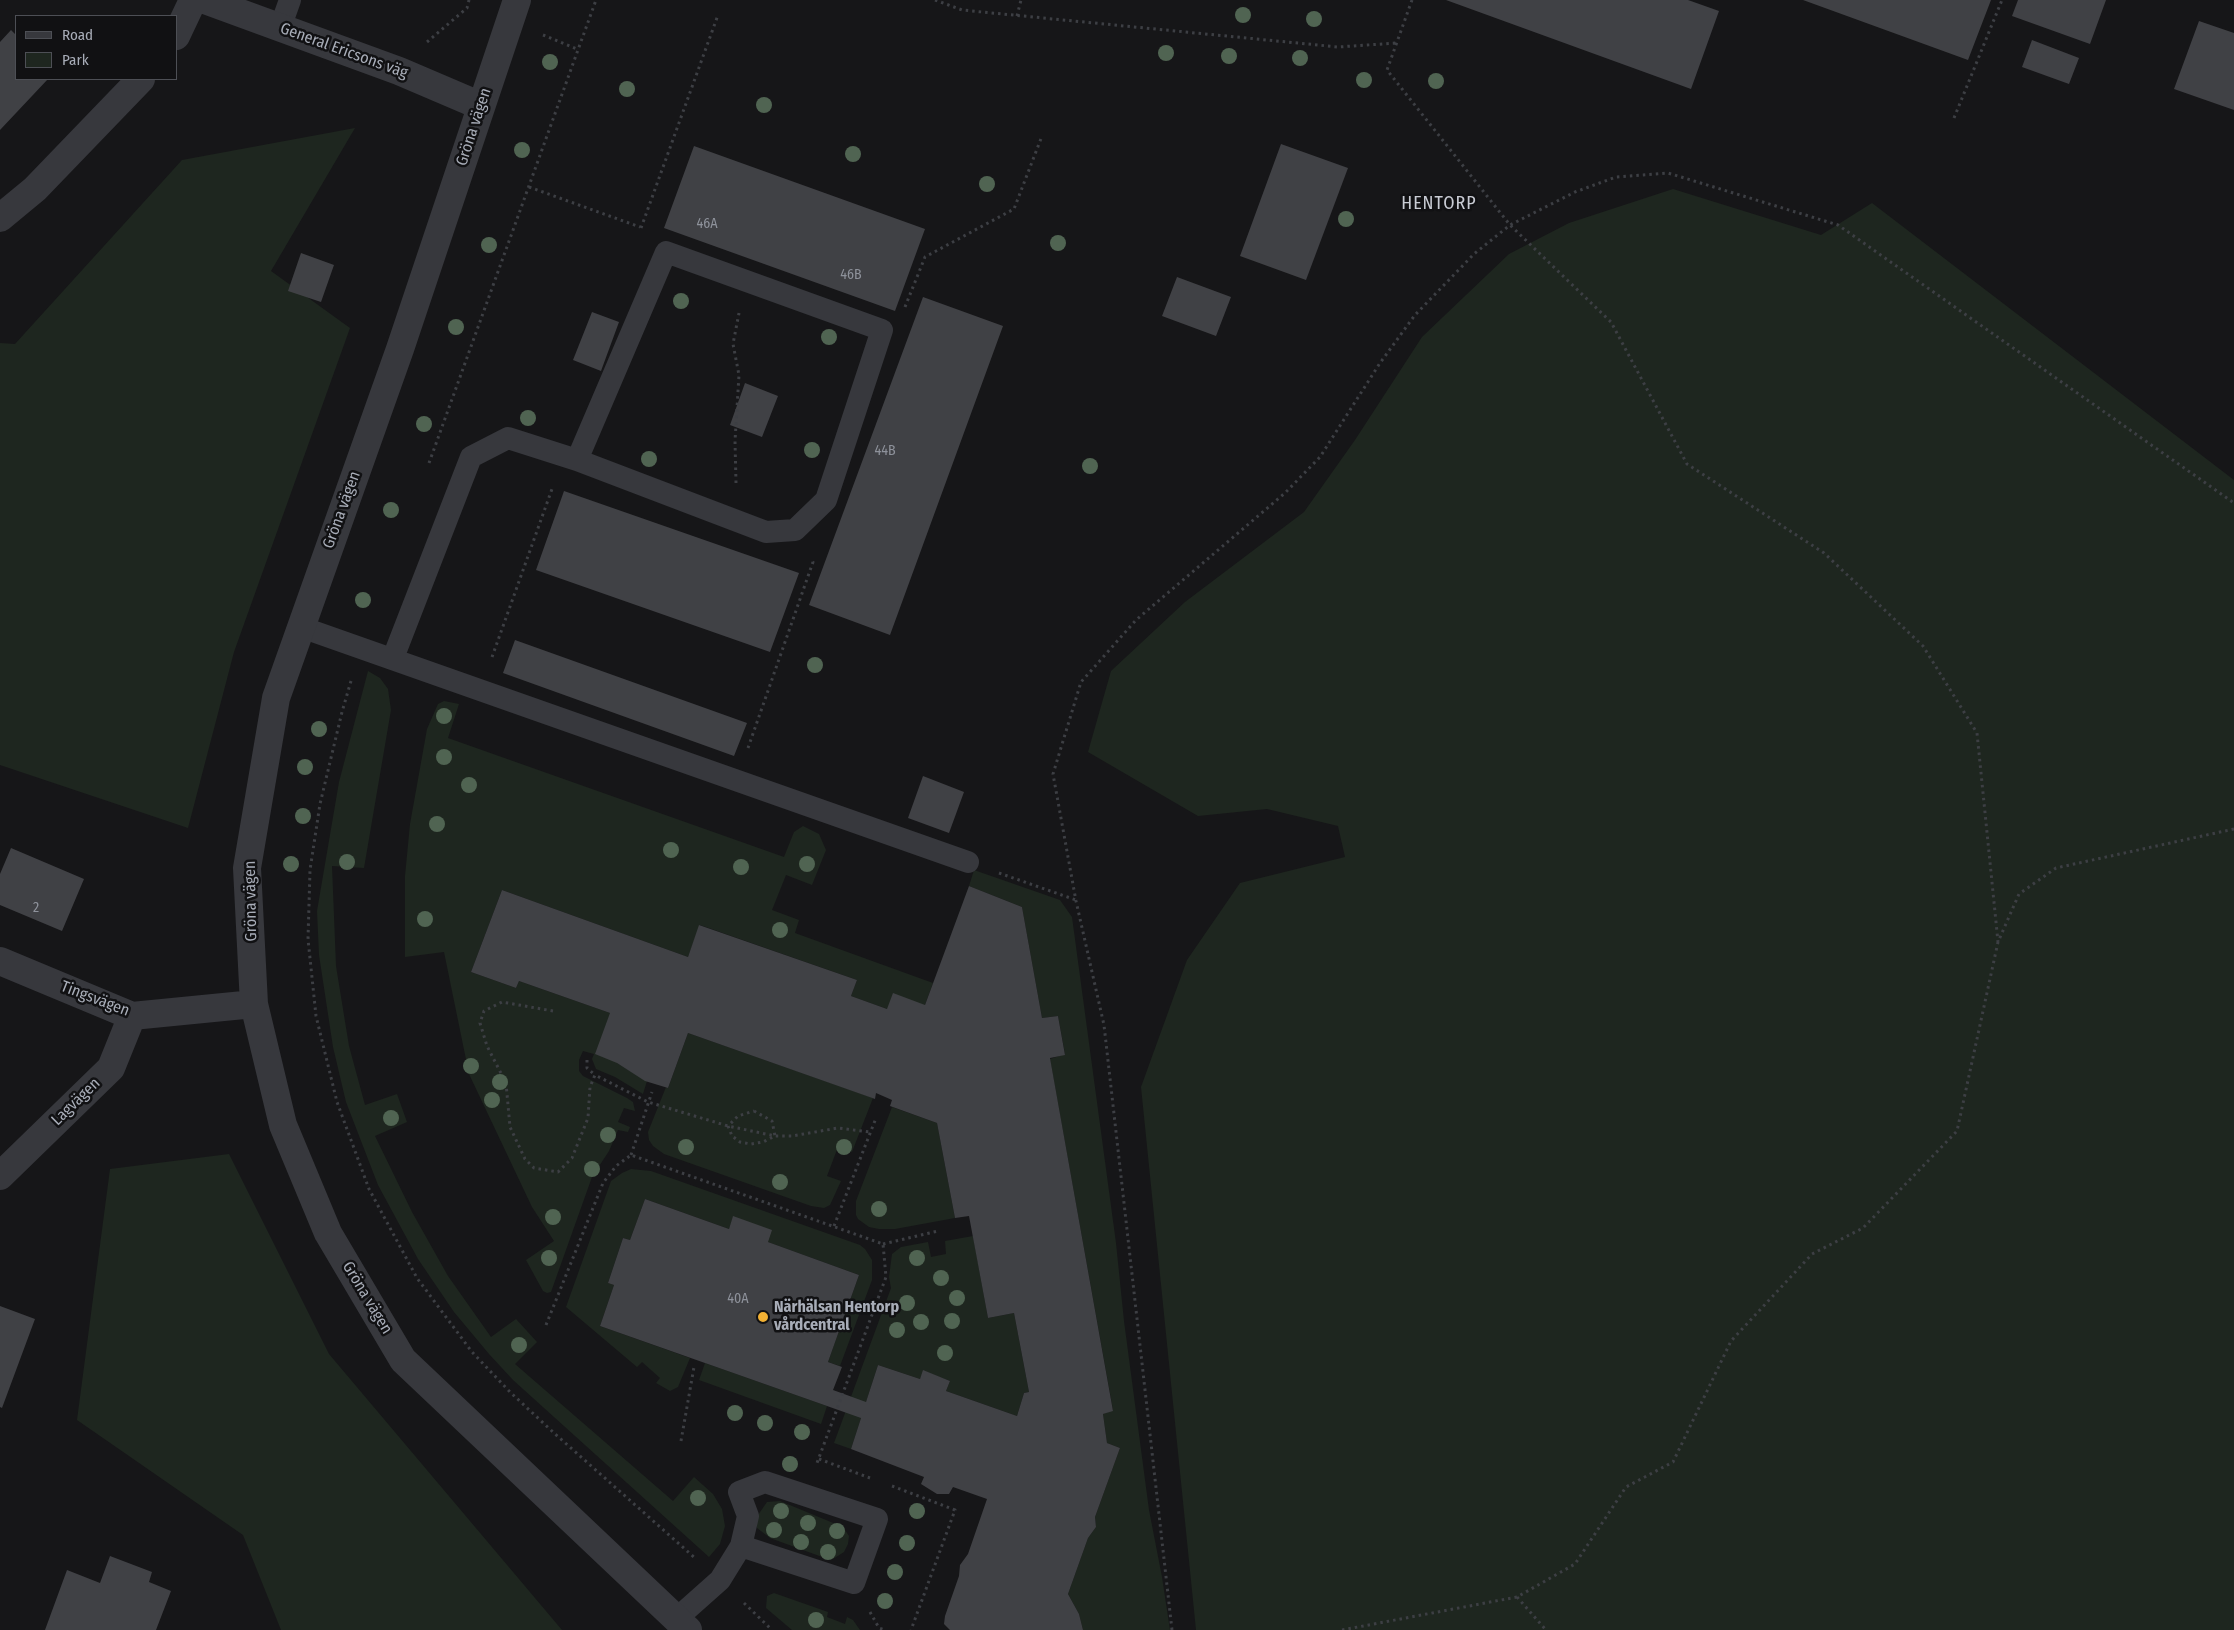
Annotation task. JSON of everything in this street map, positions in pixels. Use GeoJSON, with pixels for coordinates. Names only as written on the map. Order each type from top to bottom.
{"type":"FeatureCollection","features":[{"type":"Feature","properties":{"kind":"street"},"geometry":{"type":"LineString","coordinates":[[178,32],[193,0]]}},
{"type":"Feature","properties":{"kind":"street","name":"General Ericsons väg"},"geometry":{"type":"LineString","coordinates":[[205,0],[399,71],[481,106]]}},
{"type":"Feature","properties":{"kind":"street","name":"Gröna vägen"},"geometry":{"type":"LineString","coordinates":[[517,0],[396,358],[276,698],[247,868],[254,1004],[283,1125],[328,1233],[403,1360],[677,1627]]}},
{"type":"Feature","properties":{"kind":"street"},"geometry":{"type":"LineString","coordinates":[[0,218],[35,190],[140,80]]}},
{"type":"Feature","properties":{"kind":"street","name":"Tingsvägen"},"geometry":{"type":"LineString","coordinates":[[0,961],[132,1016],[254,1004]]}},
{"type":"Feature","properties":{"kind":"street","name":"Lagvägen"},"geometry":{"type":"LineString","coordinates":[[0,1176],[111,1068],[132,1016]]}},
{"type":"Feature","properties":{"kind":"lane"},"geometry":{"type":"LineString","coordinates":[[280,28],[290,0]]}},
{"type":"Feature","properties":{"kind":"lane"},"geometry":{"type":"LineString","coordinates":[[393,658],[471,457],[508,438],[571,457],[766,532],[795,530],[826,500],[882,330],[666,252],[571,457]]}},
{"type":"Feature","properties":{"kind":"lane"},"geometry":{"type":"LineString","coordinates":[[300,627],[362,647],[968,862]]}},
{"type":"Feature","properties":{"kind":"lane"},"geometry":{"type":"LineString","coordinates":[[677,1627],[720,1580],[741,1546],[748,1516],[739,1492],[765,1482],[877,1519],[854,1583],[741,1546]]}},
{"type":"Feature","properties":{"kind":"path"},"geometry":{"type":"LineString","coordinates":[[426,43],[467,8],[469,0]]}},
{"type":"Feature","properties":{"kind":"path"},"geometry":{"type":"LineString","coordinates":[[427,467],[596,0]]}},
{"type":"Feature","properties":{"kind":"path"},"geometry":{"type":"LineString","coordinates":[[935,0],[962,10],[1338,47],[1397,43]]}},
{"type":"Feature","properties":{"kind":"path"},"geometry":{"type":"LineString","coordinates":[[1017,16],[1022,0]]}},
{"type":"Feature","properties":{"kind":"path"},"geometry":{"type":"LineString","coordinates":[[1412,0],[1387,70],[1510,225],[1610,322],[1687,464],[1824,553],[1923,646],[1977,733],[1998,942]]}},
{"type":"Feature","properties":{"kind":"path"},"geometry":{"type":"LineString","coordinates":[[1954,118],[2002,0]]}},
{"type":"Feature","properties":{"kind":"path"},"geometry":{"type":"LineString","coordinates":[[640,227],[718,15]]}},
{"type":"Feature","properties":{"kind":"path"},"geometry":{"type":"LineString","coordinates":[[538,34],[577,49]]}},
{"type":"Feature","properties":{"kind":"path"},"geometry":{"type":"LineString","coordinates":[[882,330],[904,312],[925,257],[1014,209],[1042,136]]}},
{"type":"Feature","properties":{"kind":"path"},"geometry":{"type":"LineString","coordinates":[[1172,1630],[1104,1025],[1076,900],[1053,774],[1081,682],[1136,620],[1285,492],[1320,457],[1380,363],[1415,315],[1474,254],[1510,225],[1575,192],[1616,177],[1668,173],[1838,225],[2234,503]]}},
{"type":"Feature","properties":{"kind":"path"},"geometry":{"type":"LineString","coordinates":[[529,187],[640,227],[666,252]]}},
{"type":"Feature","properties":{"kind":"path"},"geometry":{"type":"LineString","coordinates":[[731,519],[737,487],[734,441],[739,375],[733,344],[738,316],[749,282]]}},
{"type":"Feature","properties":{"kind":"path"},"geometry":{"type":"LineString","coordinates":[[480,689],[571,457]]}},
{"type":"Feature","properties":{"kind":"path"},"geometry":{"type":"LineString","coordinates":[[736,780],[813,562],[795,530]]}},
{"type":"Feature","properties":{"kind":"path"},"geometry":{"type":"LineString","coordinates":[[362,647],[342,712],[320,804],[310,870],[308,939],[316,1016],[335,1092],[369,1189],[418,1278],[472,1352],[510,1392],[554,1433],[720,1580],[772,1630]]}},
{"type":"Feature","properties":{"kind":"path"},"geometry":{"type":"LineString","coordinates":[[1342,1630],[1518,1596],[1574,1564],[1626,1487],[1672,1462],[1731,1341],[1812,1254],[1863,1228],[1957,1131],[1998,942],[2019,894],[2056,868],[2234,829]]}},
{"type":"Feature","properties":{"kind":"path"},"geometry":{"type":"LineString","coordinates":[[968,862],[1076,900]]}},
{"type":"Feature","properties":{"kind":"path"},"geometry":{"type":"LineString","coordinates":[[553,1011],[502,1002],[484,1011],[480,1024],[487,1046],[506,1083],[510,1127],[525,1159],[534,1168],[558,1172],[572,1158],[588,1118],[590,1087],[595,1075]]}},
{"type":"Feature","properties":{"kind":"path"},"geometry":{"type":"LineString","coordinates":[[587,1060],[587,1068],[595,1075],[648,1102],[728,1126],[775,1136],[792,1136],[838,1128],[870,1132]]}},
{"type":"Feature","properties":{"kind":"path"},"geometry":{"type":"LineString","coordinates":[[546,1325],[603,1183],[616,1166],[631,1156],[652,1092]]}},
{"type":"Feature","properties":{"kind":"path"},"geometry":{"type":"LineString","coordinates":[[728,1126],[738,1116],[754,1111],[772,1121],[775,1136]]}},
{"type":"Feature","properties":{"kind":"path"},"geometry":{"type":"LineString","coordinates":[[834,1226],[876,1118]]}},
{"type":"Feature","properties":{"kind":"path"},"geometry":{"type":"LineString","coordinates":[[728,1126],[732,1136],[740,1142],[757,1143],[775,1136]]}},
{"type":"Feature","properties":{"kind":"path"},"geometry":{"type":"LineString","coordinates":[[631,1156],[883,1244],[938,1231]]}},
{"type":"Feature","properties":{"kind":"path"},"geometry":{"type":"LineString","coordinates":[[806,1495],[886,1277],[883,1244]]}},
{"type":"Feature","properties":{"kind":"path"},"geometry":{"type":"LineString","coordinates":[[681,1441],[694,1367]]}},
{"type":"Feature","properties":{"kind":"path"},"geometry":{"type":"LineString","coordinates":[[1518,1596],[1546,1630]]}},
{"type":"Feature","properties":{"kind":"green space"},"geometry":{"type":"Polygon","coordinates":[[[355,128],[271,271],[350,328],[234,652],[188,828],[0,765],[0,343],[15,344],[182,160],[355,128]]]}},
{"type":"Feature","properties":{"kind":"green space"},"geometry":{"type":"Polygon","coordinates":[[[1673,189],[1821,235],[1872,203],[2234,480],[2234,1630],[1196,1630],[1141,1087],[1187,960],[1240,883],[1345,857],[1338,826],[1267,809],[1198,816],[1088,752],[1111,671],[1185,602],[1304,512],[1355,440],[1422,337],[1509,254],[1569,223],[1673,189]]]}},
{"type":"Feature","properties":{"kind":"green space"},"geometry":{"type":"Polygon","coordinates":[[[368,671],[380,678],[388,689],[391,710],[364,868],[332,866],[336,966],[349,1046],[365,1105],[397,1094],[407,1122],[375,1136],[412,1212],[448,1276],[491,1337],[516,1319],[537,1342],[515,1364],[673,1501],[694,1477],[713,1494],[722,1509],[725,1526],[720,1544],[709,1557],[513,1380],[454,1312],[418,1259],[378,1185],[346,1102],[333,1047],[319,955],[317,911],[339,782],[368,671]]]}},
{"type":"Feature","properties":{"kind":"green space"},"geometry":{"type":"Polygon","coordinates":[[[444,701],[459,704],[448,738],[784,857],[794,832],[803,826],[819,834],[826,850],[812,885],[786,875],[772,910],[799,920],[795,933],[933,983],[925,1005],[887,1009],[851,996],[857,980],[700,925],[688,957],[502,890],[471,972],[516,988],[519,981],[610,1013],[617,1063],[647,1081],[643,1094],[615,1077],[596,1069],[592,1059],[594,1054],[583,1051],[579,1060],[579,1071],[583,1076],[633,1102],[635,1111],[624,1108],[618,1122],[630,1127],[628,1132],[618,1130],[609,1151],[592,1177],[551,1292],[547,1293],[543,1291],[526,1260],[554,1241],[532,1207],[469,1074],[444,952],[405,957],[405,876],[410,824],[427,729],[438,704],[444,701]]]}},
{"type":"Feature","properties":{"kind":"green space"},"geometry":{"type":"Polygon","coordinates":[[[974,870],[1060,900],[1072,917],[1116,1243],[1124,1321],[1149,1510],[1170,1630],[1083,1630],[1079,1614],[1068,1594],[1088,1538],[1096,1527],[1095,1517],[1120,1448],[1107,1443],[1103,1414],[1113,1410],[1050,1059],[1065,1054],[1058,1016],[1042,1018],[1022,907],[969,886],[974,870]]]}},
{"type":"Feature","properties":{"kind":"green space"},"geometry":{"type":"Polygon","coordinates":[[[688,1033],[873,1098],[852,1152],[838,1147],[827,1176],[841,1181],[830,1205],[824,1208],[811,1206],[664,1154],[653,1146],[649,1140],[648,1132],[666,1087],[668,1088],[688,1033]]]}},
{"type":"Feature","properties":{"kind":"green space"},"geometry":{"type":"Polygon","coordinates":[[[892,1107],[937,1123],[955,1218],[895,1229],[869,1227],[858,1219],[856,1215],[856,1201],[892,1107]]]}},
{"type":"Feature","properties":{"kind":"green space"},"geometry":{"type":"Polygon","coordinates":[[[229,1154],[329,1354],[562,1630],[281,1630],[243,1535],[77,1420],[110,1169],[229,1154]]]}},
{"type":"Feature","properties":{"kind":"green space"},"geometry":{"type":"Polygon","coordinates":[[[631,1169],[651,1171],[860,1245],[865,1249],[872,1260],[872,1280],[840,1366],[828,1362],[859,1275],[768,1242],[733,1217],[729,1229],[645,1199],[630,1240],[623,1238],[608,1283],[614,1285],[600,1326],[690,1358],[678,1387],[670,1391],[656,1383],[660,1378],[642,1362],[637,1367],[566,1307],[611,1181],[631,1169]]]}},
{"type":"Feature","properties":{"kind":"green space"},"geometry":{"type":"Polygon","coordinates":[[[973,1236],[988,1318],[1014,1313],[1029,1392],[1024,1393],[1017,1416],[946,1391],[950,1381],[924,1371],[920,1379],[878,1365],[851,1449],[834,1443],[891,1288],[889,1277],[892,1254],[901,1247],[928,1242],[931,1257],[946,1254],[945,1241],[973,1236]]]}},
{"type":"Feature","properties":{"kind":"green space"},"geometry":{"type":"Polygon","coordinates":[[[705,1363],[827,1406],[821,1424],[699,1380],[705,1363]]]}},
{"type":"Feature","properties":{"kind":"green space"},"geometry":{"type":"Polygon","coordinates":[[[780,1501],[843,1527],[849,1536],[844,1552],[833,1559],[825,1558],[770,1538],[757,1528],[756,1518],[767,1502],[780,1501]]]}},
{"type":"Feature","properties":{"kind":"green space"},"geometry":{"type":"Polygon","coordinates":[[[774,1593],[828,1612],[827,1617],[845,1624],[847,1617],[853,1620],[860,1630],[792,1630],[766,1608],[767,1596],[774,1593]]]}},
{"type":"Feature","properties":{"kind":"building"},"geometry":{"type":"Polygon","coordinates":[[[1446,0],[1688,0],[1719,11],[1691,89],[1446,0]]]}},
{"type":"Feature","properties":{"kind":"building"},"geometry":{"type":"Polygon","coordinates":[[[1803,0],[1991,0],[1968,60],[1803,0]]]}},
{"type":"Feature","properties":{"kind":"building"},"geometry":{"type":"Polygon","coordinates":[[[2018,0],[2106,0],[2090,44],[2012,16],[2018,0]]]}},
{"type":"Feature","properties":{"kind":"building"},"geometry":{"type":"Polygon","coordinates":[[[2199,21],[2234,33],[2234,110],[2174,89],[2199,21]]]}},
{"type":"Feature","properties":{"kind":"building"},"geometry":{"type":"Polygon","coordinates":[[[11,30],[15,34],[15,80],[47,80],[0,130],[0,42],[11,30]]]}},
{"type":"Feature","properties":{"kind":"building"},"geometry":{"type":"Polygon","coordinates":[[[2032,40],[2079,58],[2069,84],[2022,67],[2032,40]]]}},
{"type":"Feature","properties":{"kind":"building"},"geometry":{"type":"Polygon","coordinates":[[[1281,144],[1348,168],[1306,280],[1240,256],[1281,144]]]}},
{"type":"Feature","properties":{"kind":"building"},"geometry":{"type":"Polygon","coordinates":[[[694,146],[925,229],[895,311],[664,228],[694,146]]]}},
{"type":"Feature","properties":{"kind":"building"},"geometry":{"type":"Polygon","coordinates":[[[301,253],[334,265],[321,302],[288,291],[301,253]]]}},
{"type":"Feature","properties":{"kind":"building"},"geometry":{"type":"Polygon","coordinates":[[[1177,277],[1231,297],[1216,336],[1162,316],[1177,277]]]}},
{"type":"Feature","properties":{"kind":"building"},"geometry":{"type":"Polygon","coordinates":[[[923,297],[1003,326],[890,635],[809,605],[923,297]]]}},
{"type":"Feature","properties":{"kind":"building"},"geometry":{"type":"Polygon","coordinates":[[[592,312],[619,322],[601,371],[573,360],[592,312]]]}},
{"type":"Feature","properties":{"kind":"building"},"geometry":{"type":"Polygon","coordinates":[[[745,383],[778,396],[762,437],[730,425],[745,383]]]}},
{"type":"Feature","properties":{"kind":"building"},"geometry":{"type":"Polygon","coordinates":[[[564,491],[799,573],[770,652],[536,570],[564,491]]]}},
{"type":"Feature","properties":{"kind":"building"},"geometry":{"type":"Polygon","coordinates":[[[515,640],[747,723],[734,756],[503,673],[515,640]]]}},
{"type":"Feature","properties":{"kind":"building"},"geometry":{"type":"Polygon","coordinates":[[[923,776],[964,792],[949,833],[908,818],[923,776]]]}},
{"type":"Feature","properties":{"kind":"building"},"geometry":{"type":"Polygon","coordinates":[[[11,848],[84,879],[62,931],[0,905],[0,874],[11,848]]]}},
{"type":"Feature","properties":{"kind":"building"},"geometry":{"type":"Polygon","coordinates":[[[969,886],[1022,907],[1042,1018],[1058,1016],[1065,1055],[1050,1058],[1113,1411],[1103,1414],[1107,1443],[1120,1448],[1095,1517],[1096,1527],[1088,1538],[1068,1594],[1079,1614],[1083,1630],[950,1630],[944,1624],[945,1616],[959,1576],[960,1565],[968,1554],[987,1499],[953,1487],[949,1494],[937,1494],[921,1484],[924,1477],[851,1449],[861,1418],[600,1326],[614,1285],[608,1283],[623,1238],[630,1240],[645,1199],[729,1229],[733,1216],[772,1230],[768,1242],[859,1275],[828,1362],[842,1367],[833,1390],[866,1402],[878,1365],[920,1379],[923,1370],[950,1381],[946,1391],[1017,1416],[1024,1393],[1029,1392],[1014,1313],[988,1318],[969,1216],[955,1218],[937,1123],[890,1106],[892,1100],[876,1093],[875,1099],[688,1033],[668,1088],[645,1081],[617,1063],[595,1054],[610,1013],[519,981],[516,988],[471,972],[502,890],[688,957],[699,925],[857,980],[851,996],[887,1009],[893,993],[925,1005],[969,886]]]}},
{"type":"Feature","properties":{"kind":"building"},"geometry":{"type":"Polygon","coordinates":[[[0,1306],[35,1319],[2,1408],[0,1407],[0,1306]]]}},
{"type":"Feature","properties":{"kind":"building"},"geometry":{"type":"Polygon","coordinates":[[[110,1556],[152,1572],[149,1582],[171,1591],[156,1630],[45,1630],[67,1570],[100,1583],[110,1556]]]}},
{"type":"Feature","properties":{"kind":"place","name":"Närhälsan Hentorp vårdcentral"},"geometry":{"type":"Point","coordinates":[763,1317]}},
{"type":"Feature","properties":{"kind":"district","name":"HENTORP"},"geometry":{"type":"Point","coordinates":[1439,204]}}]}
